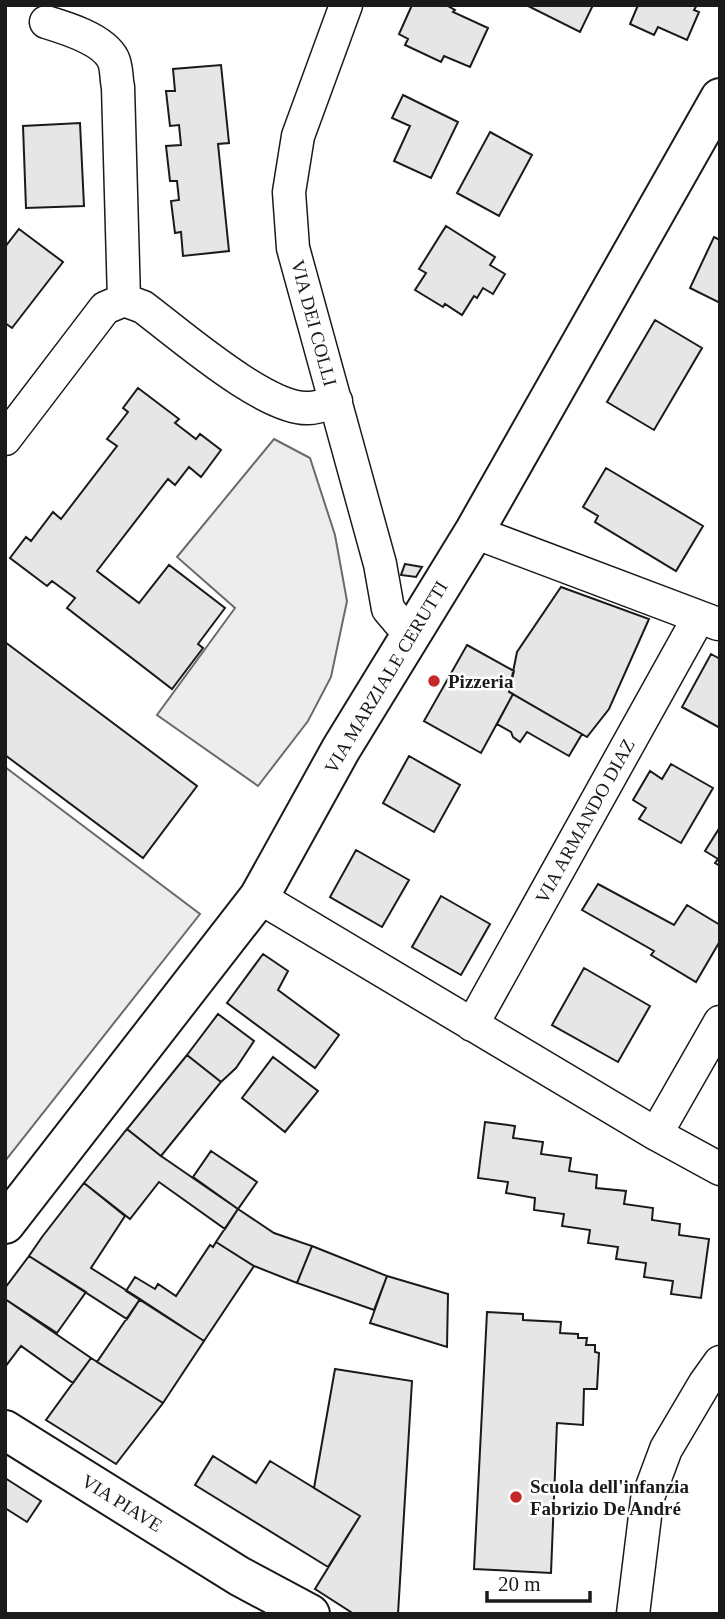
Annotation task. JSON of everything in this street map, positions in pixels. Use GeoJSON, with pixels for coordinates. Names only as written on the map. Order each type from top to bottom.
{"type":"FeatureCollection","features":[{"type":"Feature","properties":{"kind":"street","name":"VIA DEI COLLI"},"geometry":{"type":"LineString","coordinates":[[346,5],[298,136],[289,192],[293,248],[380,564],[388,609],[412,634]]}},
{"type":"Feature","properties":{"kind":"street"},"geometry":{"type":"LineString","coordinates":[[46,22],[71,29],[98,43],[113,59],[118,87],[124,300]]}},
{"type":"Feature","properties":{"kind":"street","name":"VIA MARZIALE CERUTTI"},"geometry":{"type":"LineString","coordinates":[[5,1224],[259,898],[341,749],[474,532],[720,98]]}},
{"type":"Feature","properties":{"kind":"street"},"geometry":{"type":"LineString","coordinates":[[5,439],[105,308],[124,300],[144,307],[243,383],[283,404],[309,408],[336,401]]}},
{"type":"Feature","properties":{"kind":"street"},"geometry":{"type":"LineString","coordinates":[[474,532],[709,621]]}},
{"type":"Feature","properties":{"kind":"street","name":"VIA ARMANDO DIAZ"},"geometry":{"type":"LineString","coordinates":[[472,1025],[709,621]]}},
{"type":"Feature","properties":{"kind":"street"},"geometry":{"type":"LineString","coordinates":[[259,898],[656,1134],[720,1169]]}},
{"type":"Feature","properties":{"kind":"street"},"geometry":{"type":"LineString","coordinates":[[656,1134],[720,1022]]}},
{"type":"Feature","properties":{"kind":"street"},"geometry":{"type":"LineString","coordinates":[[633,1614],[647,1500],[666,1450],[705,1383],[720,1363]]}},
{"type":"Feature","properties":{"kind":"street","name":"VIA PIAVE"},"geometry":{"type":"LineString","coordinates":[[5,1430],[239,1576],[310,1614]]}},
{"type":"Feature","properties":{"kind":"street","name":"VIA PIAVE"},"geometry":{"type":"LineString","coordinates":[[239,1576],[274,1614]]}},
{"type":"Feature","properties":{"kind":"shaded area"},"geometry":{"type":"Polygon","coordinates":[[[274,439],[310,458],[335,535],[347,601],[331,677],[308,721],[258,786],[157,715],[235,608],[177,557],[274,439]]]}},
{"type":"Feature","properties":{"kind":"shaded area"},"geometry":{"type":"Polygon","coordinates":[[[5,767],[200,914],[5,1161],[5,767]]]}},
{"type":"Feature","properties":{"kind":"building"},"geometry":{"type":"Polygon","coordinates":[[[412,5],[446,5],[455,10],[453,12],[488,28],[470,67],[444,56],[441,62],[405,45],[408,39],[399,34],[412,5]]]}},
{"type":"Feature","properties":{"kind":"building"},"geometry":{"type":"Polygon","coordinates":[[[529,5],[593,5],[580,32],[529,5]]]}},
{"type":"Feature","properties":{"kind":"building"},"geometry":{"type":"Polygon","coordinates":[[[638,5],[697,5],[694,10],[699,12],[687,40],[658,27],[654,35],[630,24],[638,5]]]}},
{"type":"Feature","properties":{"kind":"building"},"geometry":{"type":"Polygon","coordinates":[[[221,65],[229,143],[218,144],[229,251],[183,256],[181,232],[175,233],[171,201],[179,200],[177,181],[170,181],[166,146],[181,145],[179,125],[170,126],[166,91],[175,91],[173,69],[221,65]]]}},
{"type":"Feature","properties":{"kind":"building"},"geometry":{"type":"Polygon","coordinates":[[[403,95],[458,122],[431,178],[394,161],[410,126],[392,118],[403,95]]]}},
{"type":"Feature","properties":{"kind":"building"},"geometry":{"type":"Polygon","coordinates":[[[80,123],[84,206],[26,208],[23,126],[80,123]]]}},
{"type":"Feature","properties":{"kind":"building"},"geometry":{"type":"Polygon","coordinates":[[[490,132],[532,155],[499,216],[457,193],[490,132]]]}},
{"type":"Feature","properties":{"kind":"building"},"geometry":{"type":"Polygon","coordinates":[[[446,226],[495,257],[490,265],[505,274],[493,294],[483,288],[477,298],[474,296],[462,315],[415,290],[426,273],[419,269],[446,226]]]}},
{"type":"Feature","properties":{"kind":"building"},"geometry":{"type":"Polygon","coordinates":[[[19,229],[63,262],[12,328],[5,323],[5,247],[19,229]]]}},
{"type":"Feature","properties":{"kind":"building"},"geometry":{"type":"Polygon","coordinates":[[[714,237],[720,240],[720,303],[690,288],[714,237]]]}},
{"type":"Feature","properties":{"kind":"building"},"geometry":{"type":"Polygon","coordinates":[[[655,320],[702,348],[654,430],[607,402],[655,320]]]}},
{"type":"Feature","properties":{"kind":"building"},"geometry":{"type":"Polygon","coordinates":[[[138,388],[179,419],[175,423],[196,439],[200,434],[221,450],[201,477],[189,467],[175,485],[168,479],[97,571],[139,603],[169,565],[225,608],[198,644],[203,648],[172,689],[67,608],[75,598],[52,581],[47,586],[10,558],[26,537],[31,541],[53,512],[61,519],[117,446],[107,439],[128,412],[123,408],[138,388]]]}},
{"type":"Feature","properties":{"kind":"building"},"geometry":{"type":"Polygon","coordinates":[[[606,468],[703,526],[676,571],[595,522],[598,516],[583,507],[606,468]]]}},
{"type":"Feature","properties":{"kind":"building"},"geometry":{"type":"Polygon","coordinates":[[[405,564],[422,567],[416,577],[401,575],[405,564]]]}},
{"type":"Feature","properties":{"kind":"building"},"geometry":{"type":"Polygon","coordinates":[[[561,587],[649,619],[609,709],[587,737],[509,692],[517,652],[561,587]]]}},
{"type":"Feature","properties":{"kind":"building"},"geometry":{"type":"Polygon","coordinates":[[[5,642],[197,786],[143,858],[5,755],[5,642]]]}},
{"type":"Feature","properties":{"kind":"building"},"geometry":{"type":"Polygon","coordinates":[[[467,645],[514,671],[509,692],[513,694],[481,753],[424,721],[467,645]]]}},
{"type":"Feature","properties":{"kind":"building"},"geometry":{"type":"Polygon","coordinates":[[[711,654],[720,659],[720,728],[682,707],[711,654]]]}},
{"type":"Feature","properties":{"kind":"building"},"geometry":{"type":"Polygon","coordinates":[[[513,694],[582,734],[569,756],[527,732],[520,742],[511,732],[497,724],[513,694]]]}},
{"type":"Feature","properties":{"kind":"building"},"geometry":{"type":"Polygon","coordinates":[[[409,756],[460,785],[434,832],[383,803],[409,756]]]}},
{"type":"Feature","properties":{"kind":"building"},"geometry":{"type":"Polygon","coordinates":[[[671,764],[713,788],[681,843],[639,819],[646,808],[633,800],[650,771],[662,779],[671,764]]]}},
{"type":"Feature","properties":{"kind":"building"},"geometry":{"type":"Polygon","coordinates":[[[720,827],[720,866],[715,863],[718,859],[705,851],[720,827]]]}},
{"type":"Feature","properties":{"kind":"building"},"geometry":{"type":"Polygon","coordinates":[[[356,850],[409,880],[382,927],[330,897],[356,850]]]}},
{"type":"Feature","properties":{"kind":"building"},"geometry":{"type":"Polygon","coordinates":[[[598,884],[674,925],[687,905],[720,925],[720,941],[696,982],[651,955],[654,951],[582,910],[598,884]]]}},
{"type":"Feature","properties":{"kind":"building"},"geometry":{"type":"Polygon","coordinates":[[[441,896],[490,924],[461,975],[412,947],[441,896]]]}},
{"type":"Feature","properties":{"kind":"building"},"geometry":{"type":"Polygon","coordinates":[[[263,954],[288,971],[278,990],[339,1035],[315,1068],[227,1003],[263,954]]]}},
{"type":"Feature","properties":{"kind":"building"},"geometry":{"type":"Polygon","coordinates":[[[584,968],[650,1006],[618,1062],[552,1025],[584,968]]]}},
{"type":"Feature","properties":{"kind":"building"},"geometry":{"type":"Polygon","coordinates":[[[218,1014],[254,1041],[236,1068],[221,1082],[187,1055],[218,1014]]]}},
{"type":"Feature","properties":{"kind":"building"},"geometry":{"type":"Polygon","coordinates":[[[187,1055],[221,1082],[161,1156],[127,1129],[187,1055]]]}},
{"type":"Feature","properties":{"kind":"building"},"geometry":{"type":"Polygon","coordinates":[[[273,1057],[318,1091],[285,1132],[242,1098],[273,1057]]]}},
{"type":"Feature","properties":{"kind":"building"},"geometry":{"type":"Polygon","coordinates":[[[485,1122],[515,1126],[513,1138],[543,1142],[541,1154],[571,1158],[569,1171],[597,1175],[596,1188],[626,1191],[624,1204],[653,1208],[652,1220],[680,1224],[679,1235],[709,1239],[701,1298],[671,1294],[673,1281],[644,1277],[646,1263],[616,1259],[618,1247],[588,1243],[590,1230],[562,1226],[564,1214],[534,1210],[535,1198],[506,1193],[508,1182],[478,1178],[485,1122]]]}},
{"type":"Feature","properties":{"kind":"building"},"geometry":{"type":"Polygon","coordinates":[[[127,1129],[238,1209],[225,1229],[159,1182],[130,1219],[84,1183],[127,1129]]]}},
{"type":"Feature","properties":{"kind":"building"},"geometry":{"type":"Polygon","coordinates":[[[211,1151],[257,1182],[238,1209],[193,1177],[211,1151]]]}},
{"type":"Feature","properties":{"kind":"building"},"geometry":{"type":"Polygon","coordinates":[[[84,1183],[125,1216],[91,1268],[140,1299],[127,1319],[29,1256],[84,1183]]]}},
{"type":"Feature","properties":{"kind":"building"},"geometry":{"type":"Polygon","coordinates":[[[238,1209],[274,1233],[312,1246],[297,1283],[254,1266],[216,1242],[238,1209]]]}},
{"type":"Feature","properties":{"kind":"building"},"geometry":{"type":"Polygon","coordinates":[[[216,1242],[254,1266],[204,1341],[126,1291],[135,1277],[155,1289],[158,1284],[176,1296],[210,1245],[213,1247],[216,1242]]]}},
{"type":"Feature","properties":{"kind":"building"},"geometry":{"type":"Polygon","coordinates":[[[312,1246],[387,1276],[374,1310],[297,1283],[312,1246]]]}},
{"type":"Feature","properties":{"kind":"building"},"geometry":{"type":"Polygon","coordinates":[[[29,1256],[86,1292],[57,1333],[5,1299],[5,1288],[29,1256]]]}},
{"type":"Feature","properties":{"kind":"building"},"geometry":{"type":"Polygon","coordinates":[[[387,1276],[448,1294],[447,1347],[370,1323],[387,1276]]]}},
{"type":"Feature","properties":{"kind":"building"},"geometry":{"type":"Polygon","coordinates":[[[5,1299],[91,1358],[73,1383],[21,1346],[5,1367],[5,1299]]]}},
{"type":"Feature","properties":{"kind":"building"},"geometry":{"type":"Polygon","coordinates":[[[140,1299],[204,1341],[163,1403],[97,1362],[140,1299]]]}},
{"type":"Feature","properties":{"kind":"building","name":"Scuola dell'infanzia Fabrizio De André"},"geometry":{"type":"Polygon","coordinates":[[[487,1312],[523,1314],[523,1320],[561,1322],[560,1333],[578,1334],[578,1338],[587,1338],[586,1345],[595,1345],[595,1352],[599,1353],[597,1389],[584,1389],[583,1425],[557,1423],[551,1573],[474,1569],[487,1312]]]}},
{"type":"Feature","properties":{"kind":"building"},"geometry":{"type":"Polygon","coordinates":[[[91,1358],[163,1403],[116,1464],[46,1420],[91,1358]]]}},
{"type":"Feature","properties":{"kind":"building"},"geometry":{"type":"Polygon","coordinates":[[[335,1369],[412,1381],[398,1614],[354,1614],[315,1589],[360,1516],[314,1488],[335,1369]]]}},
{"type":"Feature","properties":{"kind":"building"},"geometry":{"type":"Polygon","coordinates":[[[213,1456],[256,1483],[270,1461],[360,1516],[328,1567],[195,1485],[213,1456]]]}},
{"type":"Feature","properties":{"kind":"building"},"geometry":{"type":"Polygon","coordinates":[[[5,1478],[41,1501],[27,1522],[5,1508],[5,1478]]]}},
{"type":"Feature","properties":{"kind":"place","name":"Pizzeria"},"geometry":{"type":"Point","coordinates":[434,681]}},
{"type":"Feature","properties":{"kind":"place","name":"Scuola dell'infanzia Fabrizio De André"},"geometry":{"type":"Point","coordinates":[516,1497]}}]}
